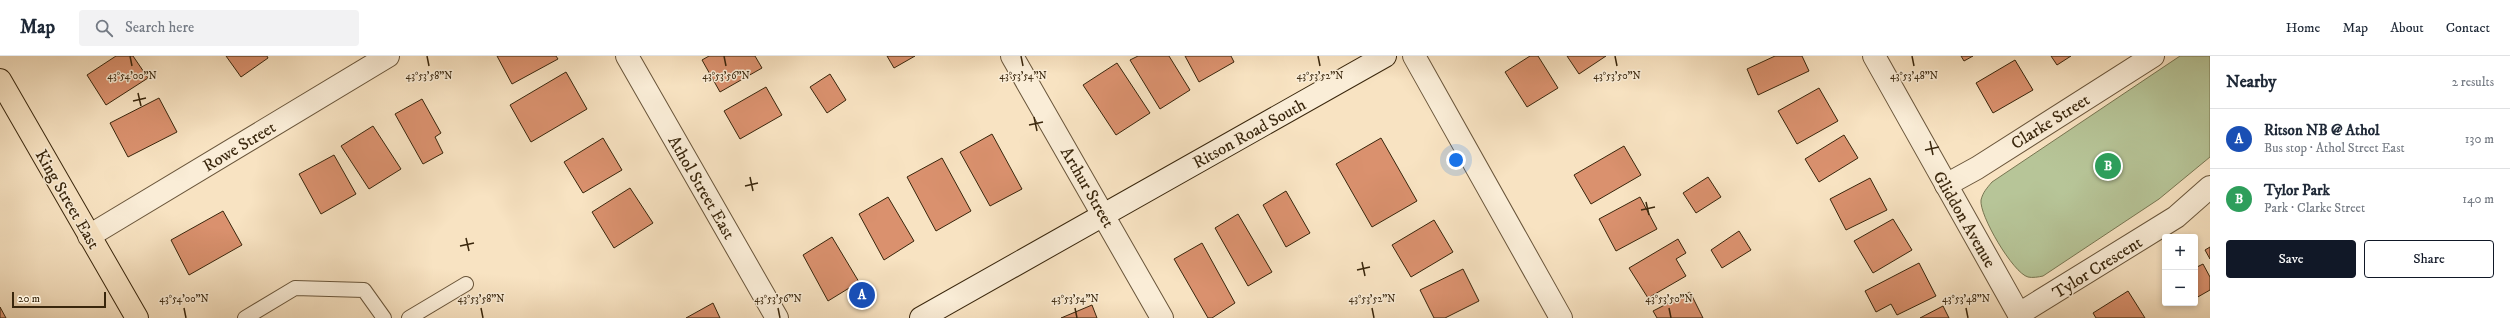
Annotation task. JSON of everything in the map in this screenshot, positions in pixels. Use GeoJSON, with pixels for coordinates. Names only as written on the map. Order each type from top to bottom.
{"type":"FeatureCollection","features":[{"type":"Feature","properties":{"kind":"main road","name":"King Street East"},"geometry":{"type":"LineString","coordinates":[[0,80],[137,318]]}},
{"type":"Feature","properties":{"kind":"street","name":"Rowe Street"},"geometry":{"type":"LineString","coordinates":[[90,236],[388,56]]}},
{"type":"Feature","properties":{"kind":"street","name":"Athol Street East"},"geometry":{"type":"LineString","coordinates":[[628,56],[777,318]]}},
{"type":"Feature","properties":{"kind":"street","name":"Arthur Street"},"geometry":{"type":"LineString","coordinates":[[1012,56],[1162,318]]}},
{"type":"Feature","properties":{"kind":"street","name":"Ritson Road South"},"geometry":{"type":"LineString","coordinates":[[922,318],[1385,56]]}},
{"type":"Feature","properties":{"kind":"street"},"geometry":{"type":"LineString","coordinates":[[1414,56],[1561,318]]}},
{"type":"Feature","properties":{"kind":"street","name":"Gliddon Avenue"},"geometry":{"type":"LineString","coordinates":[[1874,56],[2020,316]]}},
{"type":"Feature","properties":{"kind":"street","name":"Clarke Street"},"geometry":{"type":"LineString","coordinates":[[1946,185],[1976,168],[2152,56]]}},
{"type":"Feature","properties":{"kind":"street","name":"Tylor Crescent"},"geometry":{"type":"LineString","coordinates":[[2020,316],[2176,217],[2210,187]]}},
{"type":"Feature","properties":{"kind":"lane"},"geometry":{"type":"LineString","coordinates":[[409,318],[466,284]]}},
{"type":"Feature","properties":{"kind":"lane"},"geometry":{"type":"LineString","coordinates":[[245,318],[295,288],[364,290],[384,318]]}},
{"type":"Feature","properties":{"kind":"green space"},"geometry":{"type":"Polygon","coordinates":[[[2180,56],[2210,56],[2210,157],[2159,199],[2043,276],[2028,277],[2022,273],[2006,255],[1985,218],[1981,200],[1987,188],[1992,182],[2180,56]]]}},
{"type":"Feature","properties":{"kind":"building"},"geometry":{"type":"Polygon","coordinates":[[[116,56],[133,56],[148,78],[106,105],[87,75],[116,56]]]}},
{"type":"Feature","properties":{"kind":"building"},"geometry":{"type":"Polygon","coordinates":[[[226,56],[267,56],[268,58],[241,77],[226,56]]]}},
{"type":"Feature","properties":{"kind":"building"},"geometry":{"type":"Polygon","coordinates":[[[497,56],[556,56],[558,59],[512,84],[497,56]]]}},
{"type":"Feature","properties":{"kind":"building"},"geometry":{"type":"Polygon","coordinates":[[[709,56],[755,56],[762,68],[720,92],[702,60],[709,56]]]}},
{"type":"Feature","properties":{"kind":"building"},"geometry":{"type":"Polygon","coordinates":[[[887,56],[915,56],[894,68],[887,56]]]}},
{"type":"Feature","properties":{"kind":"building"},"geometry":{"type":"Polygon","coordinates":[[[1138,56],[1169,56],[1190,90],[1160,109],[1130,60],[1138,56]]]}},
{"type":"Feature","properties":{"kind":"building"},"geometry":{"type":"Polygon","coordinates":[[[1185,56],[1231,56],[1234,62],[1199,82],[1185,56]]]}},
{"type":"Feature","properties":{"kind":"building"},"geometry":{"type":"Polygon","coordinates":[[[1530,56],[1538,56],[1558,88],[1527,107],[1505,72],[1530,56]]]}},
{"type":"Feature","properties":{"kind":"building"},"geometry":{"type":"Polygon","coordinates":[[[1567,56],[1606,56],[1579,74],[1567,56]]]}},
{"type":"Feature","properties":{"kind":"building"},"geometry":{"type":"Polygon","coordinates":[[[1775,56],[1802,56],[1809,71],[1758,95],[1747,69],[1775,56]]]}},
{"type":"Feature","properties":{"kind":"building"},"geometry":{"type":"Polygon","coordinates":[[[1961,56],[1973,56],[1964,61],[1961,56]]]}},
{"type":"Feature","properties":{"kind":"building"},"geometry":{"type":"Polygon","coordinates":[[[2051,56],[2071,56],[2057,65],[2051,56]]]}},
{"type":"Feature","properties":{"kind":"building"},"geometry":{"type":"Polygon","coordinates":[[[2015,60],[2033,90],[1993,113],[1976,83],[2015,60]]]}},
{"type":"Feature","properties":{"kind":"building"},"geometry":{"type":"Polygon","coordinates":[[[1117,63],[1150,113],[1116,135],[1083,85],[1117,63]]]}},
{"type":"Feature","properties":{"kind":"building"},"geometry":{"type":"Polygon","coordinates":[[[566,72],[587,109],[531,142],[510,105],[566,72]]]}},
{"type":"Feature","properties":{"kind":"building"},"geometry":{"type":"Polygon","coordinates":[[[830,74],[846,100],[827,113],[810,87],[830,74]]]}},
{"type":"Feature","properties":{"kind":"building"},"geometry":{"type":"Polygon","coordinates":[[[766,87],[782,115],[740,139],[724,111],[766,87]]]}},
{"type":"Feature","properties":{"kind":"building"},"geometry":{"type":"Polygon","coordinates":[[[1819,88],[1838,121],[1797,144],[1778,111],[1819,88]]]}},
{"type":"Feature","properties":{"kind":"building"},"geometry":{"type":"Polygon","coordinates":[[[159,98],[177,132],[128,157],[110,123],[159,98]]]}},
{"type":"Feature","properties":{"kind":"building"},"geometry":{"type":"Polygon","coordinates":[[[422,99],[441,133],[435,137],[443,153],[423,164],[395,114],[422,99]]]}},
{"type":"Feature","properties":{"kind":"building"},"geometry":{"type":"Polygon","coordinates":[[[373,126],[401,169],[369,189],[341,146],[373,126]]]}},
{"type":"Feature","properties":{"kind":"building"},"geometry":{"type":"Polygon","coordinates":[[[992,134],[1022,189],[990,206],[960,152],[992,134]]]}},
{"type":"Feature","properties":{"kind":"building"},"geometry":{"type":"Polygon","coordinates":[[[1844,135],[1858,158],[1819,182],[1805,159],[1844,135]]]}},
{"type":"Feature","properties":{"kind":"building"},"geometry":{"type":"Polygon","coordinates":[[[603,138],[622,170],[583,193],[564,162],[603,138]]]}},
{"type":"Feature","properties":{"kind":"building"},"geometry":{"type":"Polygon","coordinates":[[[1381,138],[1417,201],[1372,227],[1336,164],[1381,138]]]}},
{"type":"Feature","properties":{"kind":"building"},"geometry":{"type":"Polygon","coordinates":[[[1624,146],[1641,175],[1591,204],[1574,175],[1624,146]]]}},
{"type":"Feature","properties":{"kind":"building"},"geometry":{"type":"Polygon","coordinates":[[[334,155],[356,194],[321,214],[299,174],[334,155]]]}},
{"type":"Feature","properties":{"kind":"building"},"geometry":{"type":"Polygon","coordinates":[[[942,158],[971,211],[936,231],[907,177],[942,158]]]}},
{"type":"Feature","properties":{"kind":"building"},"geometry":{"type":"Polygon","coordinates":[[[1708,177],[1721,197],[1696,213],[1683,193],[1708,177]]]}},
{"type":"Feature","properties":{"kind":"building"},"geometry":{"type":"Polygon","coordinates":[[[1870,178],[1887,210],[1846,230],[1830,199],[1870,178]]]}},
{"type":"Feature","properties":{"kind":"building"},"geometry":{"type":"Polygon","coordinates":[[[630,188],[653,223],[614,248],[592,212],[630,188]]]}},
{"type":"Feature","properties":{"kind":"building"},"geometry":{"type":"Polygon","coordinates":[[[1286,191],[1310,233],[1286,247],[1263,205],[1286,191]]]}},
{"type":"Feature","properties":{"kind":"building"},"geometry":{"type":"Polygon","coordinates":[[[888,197],[914,241],[884,260],[859,214],[888,197]]]}},
{"type":"Feature","properties":{"kind":"building"},"geometry":{"type":"Polygon","coordinates":[[[1640,197],[1657,229],[1616,251],[1599,219],[1640,197]]]}},
{"type":"Feature","properties":{"kind":"building"},"geometry":{"type":"Polygon","coordinates":[[[223,211],[242,245],[189,275],[171,240],[223,211]]]}},
{"type":"Feature","properties":{"kind":"building"},"geometry":{"type":"Polygon","coordinates":[[[1238,214],[1272,272],[1248,286],[1215,228],[1238,214]]]}},
{"type":"Feature","properties":{"kind":"building"},"geometry":{"type":"Polygon","coordinates":[[[1893,219],[1912,250],[1873,273],[1854,241],[1893,219]]]}},
{"type":"Feature","properties":{"kind":"building"},"geometry":{"type":"Polygon","coordinates":[[[1434,220],[1453,252],[1411,277],[1392,245],[1434,220]]]}},
{"type":"Feature","properties":{"kind":"building"},"geometry":{"type":"Polygon","coordinates":[[[1739,231],[1751,250],[1722,268],[1711,250],[1739,231]]]}},
{"type":"Feature","properties":{"kind":"building"},"geometry":{"type":"Polygon","coordinates":[[[832,237],[859,282],[828,301],[803,255],[832,237]]]}},
{"type":"Feature","properties":{"kind":"building"},"geometry":{"type":"Polygon","coordinates":[[[1678,239],[1686,253],[1676,259],[1686,276],[1648,298],[1629,268],[1678,239]]]}},
{"type":"Feature","properties":{"kind":"building"},"geometry":{"type":"Polygon","coordinates":[[[1202,243],[1235,303],[1212,318],[1208,318],[1174,259],[1202,243]]]}},
{"type":"Feature","properties":{"kind":"building"},"geometry":{"type":"Polygon","coordinates":[[[2210,247],[2210,259],[2205,250],[2210,247]]]}},
{"type":"Feature","properties":{"kind":"building"},"geometry":{"type":"Polygon","coordinates":[[[1919,263],[1936,296],[1897,315],[1891,304],[1876,312],[1865,291],[1919,263]]]}},
{"type":"Feature","properties":{"kind":"building"},"geometry":{"type":"Polygon","coordinates":[[[2203,264],[2210,277],[2210,290],[2198,297],[2198,270],[2198,266],[2203,264]]]}},
{"type":"Feature","properties":{"kind":"building"},"geometry":{"type":"Polygon","coordinates":[[[1463,269],[1479,301],[1445,318],[1434,318],[1420,290],[1463,269]]]}},
{"type":"Feature","properties":{"kind":"building"},"geometry":{"type":"Polygon","coordinates":[[[2128,291],[2145,318],[2096,318],[2093,313],[2128,291]]]}},
{"type":"Feature","properties":{"kind":"building"},"geometry":{"type":"Polygon","coordinates":[[[1690,292],[1703,318],[1657,318],[1653,311],[1690,292]]]}},
{"type":"Feature","properties":{"kind":"building"},"geometry":{"type":"Polygon","coordinates":[[[713,303],[720,318],[686,318],[713,303]]]}},
{"type":"Feature","properties":{"kind":"building"},"geometry":{"type":"Polygon","coordinates":[[[1092,305],[1097,318],[1061,318],[1092,305]]]}},
{"type":"Feature","properties":{"kind":"building"},"geometry":{"type":"Polygon","coordinates":[[[1943,306],[1949,318],[1920,318],[1943,306]]]}},
{"type":"Feature","properties":{"kind":"building"},"geometry":{"type":"Polygon","coordinates":[[[0,307],[6,318],[0,318],[0,307]]]}},
{"type":"Feature","properties":{"kind":"place","name":"Tylor Park"},"geometry":{"type":"Point","coordinates":[2108,166]}},
{"type":"Feature","properties":{"kind":"place","name":"Ritson NB @ Athol"},"geometry":{"type":"Point","coordinates":[862,295]}}]}
